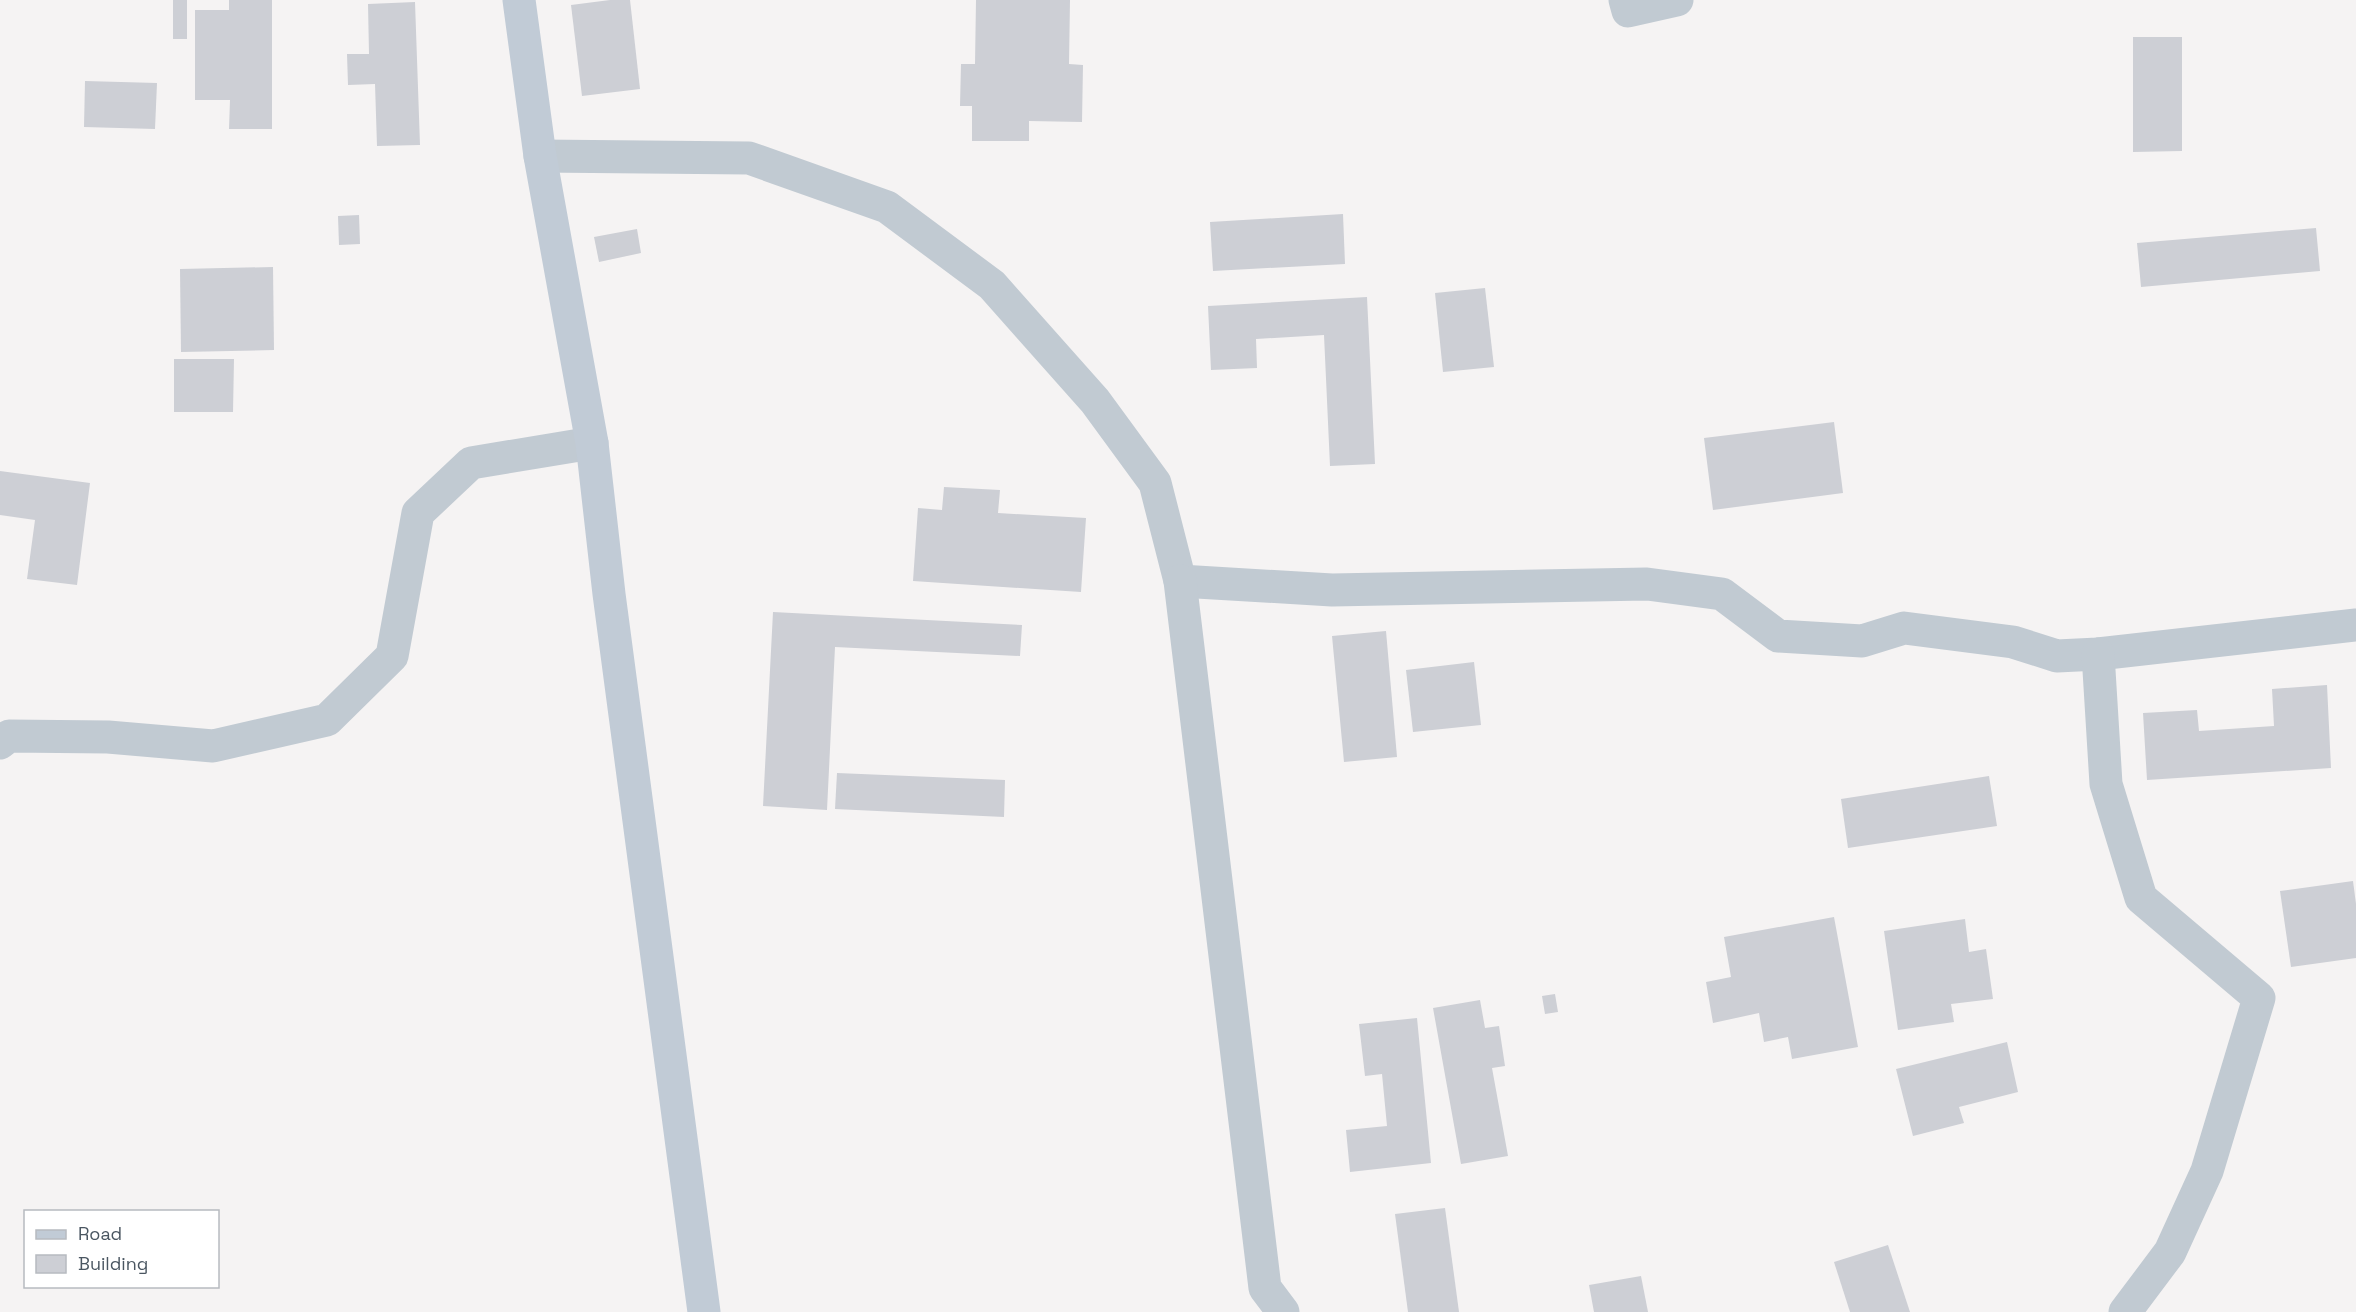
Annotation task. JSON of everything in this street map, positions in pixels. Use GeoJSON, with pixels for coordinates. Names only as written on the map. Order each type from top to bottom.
{"type":"FeatureCollection","features":[{"type":"Feature","properties":{"kind":"street"},"geometry":{"type":"LineString","coordinates":[[519,0],[540,156],[592,443],[609,594],[704,1312]]}},
{"type":"Feature","properties":{"kind":"street"},"geometry":{"type":"LineString","coordinates":[[1625,0],[1628,11],[1677,0]]}},
{"type":"Feature","properties":{"kind":"street"},"geometry":{"type":"LineString","coordinates":[[540,156],[749,158],[886,207],[992,285],[1095,401],[1155,483],[1180,581],[1265,1288],[1283,1312]]}},
{"type":"Feature","properties":{"kind":"street"},"geometry":{"type":"LineString","coordinates":[[3,734],[108,737],[213,746],[327,720],[392,656],[418,513],[471,463],[592,443]]}},
{"type":"Feature","properties":{"kind":"street"},"geometry":{"type":"LineString","coordinates":[[1180,581],[1332,590],[1647,584],[1722,594],[1778,636],[1862,641],[1904,628],[2013,642],[2057,656],[2098,654],[2356,625]]}},
{"type":"Feature","properties":{"kind":"street"},"geometry":{"type":"LineString","coordinates":[[2098,654],[2106,784],[2141,898],[2259,998],[2207,1171],[2170,1252],[2125,1312]]}},
{"type":"Feature","properties":{"kind":"building"},"geometry":{"type":"Polygon","coordinates":[[[173,0],[187,0],[187,39],[173,39],[173,0]]]}},
{"type":"Feature","properties":{"kind":"building"},"geometry":{"type":"Polygon","coordinates":[[[229,0],[272,0],[272,129],[229,129],[230,100],[195,100],[195,10],[229,10],[229,0]]]}},
{"type":"Feature","properties":{"kind":"building"},"geometry":{"type":"Polygon","coordinates":[[[630,0],[640,89],[582,96],[571,5],[630,0]]]}},
{"type":"Feature","properties":{"kind":"building"},"geometry":{"type":"Polygon","coordinates":[[[976,0],[1070,0],[1069,64],[1083,65],[1082,122],[1029,121],[1029,141],[972,141],[972,106],[960,106],[961,64],[975,64],[976,0]]]}},
{"type":"Feature","properties":{"kind":"building"},"geometry":{"type":"Polygon","coordinates":[[[415,2],[420,145],[377,146],[375,84],[348,85],[347,54],[369,54],[368,4],[415,2]]]}},
{"type":"Feature","properties":{"kind":"building"},"geometry":{"type":"Polygon","coordinates":[[[2133,37],[2182,37],[2182,151],[2133,152],[2133,37]]]}},
{"type":"Feature","properties":{"kind":"building"},"geometry":{"type":"Polygon","coordinates":[[[85,81],[157,83],[155,129],[84,127],[85,81]]]}},
{"type":"Feature","properties":{"kind":"building"},"geometry":{"type":"Polygon","coordinates":[[[1343,214],[1345,264],[1213,271],[1210,222],[1343,214]]]}},
{"type":"Feature","properties":{"kind":"building"},"geometry":{"type":"Polygon","coordinates":[[[359,215],[360,244],[339,245],[338,216],[359,215]]]}},
{"type":"Feature","properties":{"kind":"building"},"geometry":{"type":"Polygon","coordinates":[[[2316,228],[2320,271],[2141,287],[2137,243],[2316,228]]]}},
{"type":"Feature","properties":{"kind":"building"},"geometry":{"type":"Polygon","coordinates":[[[637,229],[641,253],[599,262],[594,237],[637,229]]]}},
{"type":"Feature","properties":{"kind":"building"},"geometry":{"type":"Polygon","coordinates":[[[273,267],[274,350],[181,352],[180,269],[273,267]]]}},
{"type":"Feature","properties":{"kind":"building"},"geometry":{"type":"Polygon","coordinates":[[[1485,288],[1494,367],[1443,372],[1435,293],[1485,288]]]}},
{"type":"Feature","properties":{"kind":"building"},"geometry":{"type":"Polygon","coordinates":[[[1367,297],[1375,464],[1330,466],[1324,335],[1256,339],[1257,368],[1211,370],[1208,306],[1367,297]]]}},
{"type":"Feature","properties":{"kind":"building"},"geometry":{"type":"Polygon","coordinates":[[[174,359],[234,359],[233,412],[174,412],[174,359]]]}},
{"type":"Feature","properties":{"kind":"building"},"geometry":{"type":"Polygon","coordinates":[[[1834,422],[1843,493],[1713,510],[1704,438],[1834,422]]]}},
{"type":"Feature","properties":{"kind":"building"},"geometry":{"type":"Polygon","coordinates":[[[0,471],[90,483],[77,585],[27,579],[35,520],[0,515],[0,471]]]}},
{"type":"Feature","properties":{"kind":"building"},"geometry":{"type":"Polygon","coordinates":[[[944,487],[1000,490],[998,513],[1086,518],[1081,592],[913,581],[918,508],[942,510],[944,487]]]}},
{"type":"Feature","properties":{"kind":"building"},"geometry":{"type":"Polygon","coordinates":[[[773,612],[1022,625],[1020,656],[835,647],[827,810],[763,806],[773,612]]]}},
{"type":"Feature","properties":{"kind":"building"},"geometry":{"type":"Polygon","coordinates":[[[1386,631],[1397,757],[1344,762],[1332,636],[1386,631]]]}},
{"type":"Feature","properties":{"kind":"building"},"geometry":{"type":"Polygon","coordinates":[[[1474,662],[1481,725],[1413,732],[1406,670],[1474,662]]]}},
{"type":"Feature","properties":{"kind":"building"},"geometry":{"type":"Polygon","coordinates":[[[2327,685],[2331,768],[2147,780],[2143,713],[2197,710],[2199,731],[2274,726],[2272,689],[2327,685]]]}},
{"type":"Feature","properties":{"kind":"building"},"geometry":{"type":"Polygon","coordinates":[[[837,773],[1005,780],[1004,817],[835,809],[837,773]]]}},
{"type":"Feature","properties":{"kind":"building"},"geometry":{"type":"Polygon","coordinates":[[[1989,776],[1997,826],[1848,848],[1841,799],[1989,776]]]}},
{"type":"Feature","properties":{"kind":"building"},"geometry":{"type":"Polygon","coordinates":[[[2353,881],[2356,904],[2356,958],[2291,967],[2280,891],[2353,881]]]}},
{"type":"Feature","properties":{"kind":"building"},"geometry":{"type":"Polygon","coordinates":[[[1834,917],[1858,1047],[1792,1059],[1788,1037],[1764,1042],[1759,1013],[1713,1023],[1706,982],[1731,977],[1724,937],[1834,917]]]}},
{"type":"Feature","properties":{"kind":"building"},"geometry":{"type":"Polygon","coordinates":[[[1965,919],[1969,952],[1986,949],[1993,999],[1951,1004],[1954,1022],[1898,1030],[1884,931],[1965,919]]]}},
{"type":"Feature","properties":{"kind":"building"},"geometry":{"type":"Polygon","coordinates":[[[1555,994],[1558,1012],[1545,1014],[1542,996],[1555,994]]]}},
{"type":"Feature","properties":{"kind":"building"},"geometry":{"type":"Polygon","coordinates":[[[1480,1000],[1485,1028],[1499,1026],[1505,1066],[1492,1068],[1508,1156],[1461,1164],[1433,1008],[1480,1000]]]}},
{"type":"Feature","properties":{"kind":"building"},"geometry":{"type":"Polygon","coordinates":[[[1417,1018],[1431,1163],[1350,1172],[1346,1130],[1387,1126],[1382,1074],[1365,1076],[1359,1024],[1417,1018]]]}},
{"type":"Feature","properties":{"kind":"building"},"geometry":{"type":"Polygon","coordinates":[[[2007,1042],[2018,1092],[1959,1107],[1964,1123],[1913,1136],[1896,1069],[2007,1042]]]}},
{"type":"Feature","properties":{"kind":"building"},"geometry":{"type":"Polygon","coordinates":[[[1445,1208],[1459,1312],[1408,1312],[1395,1214],[1445,1208]]]}},
{"type":"Feature","properties":{"kind":"building"},"geometry":{"type":"Polygon","coordinates":[[[1888,1245],[1910,1312],[1850,1312],[1834,1262],[1888,1245]]]}},
{"type":"Feature","properties":{"kind":"building"},"geometry":{"type":"Polygon","coordinates":[[[1641,1276],[1648,1312],[1594,1312],[1589,1285],[1641,1276]]]}}]}
